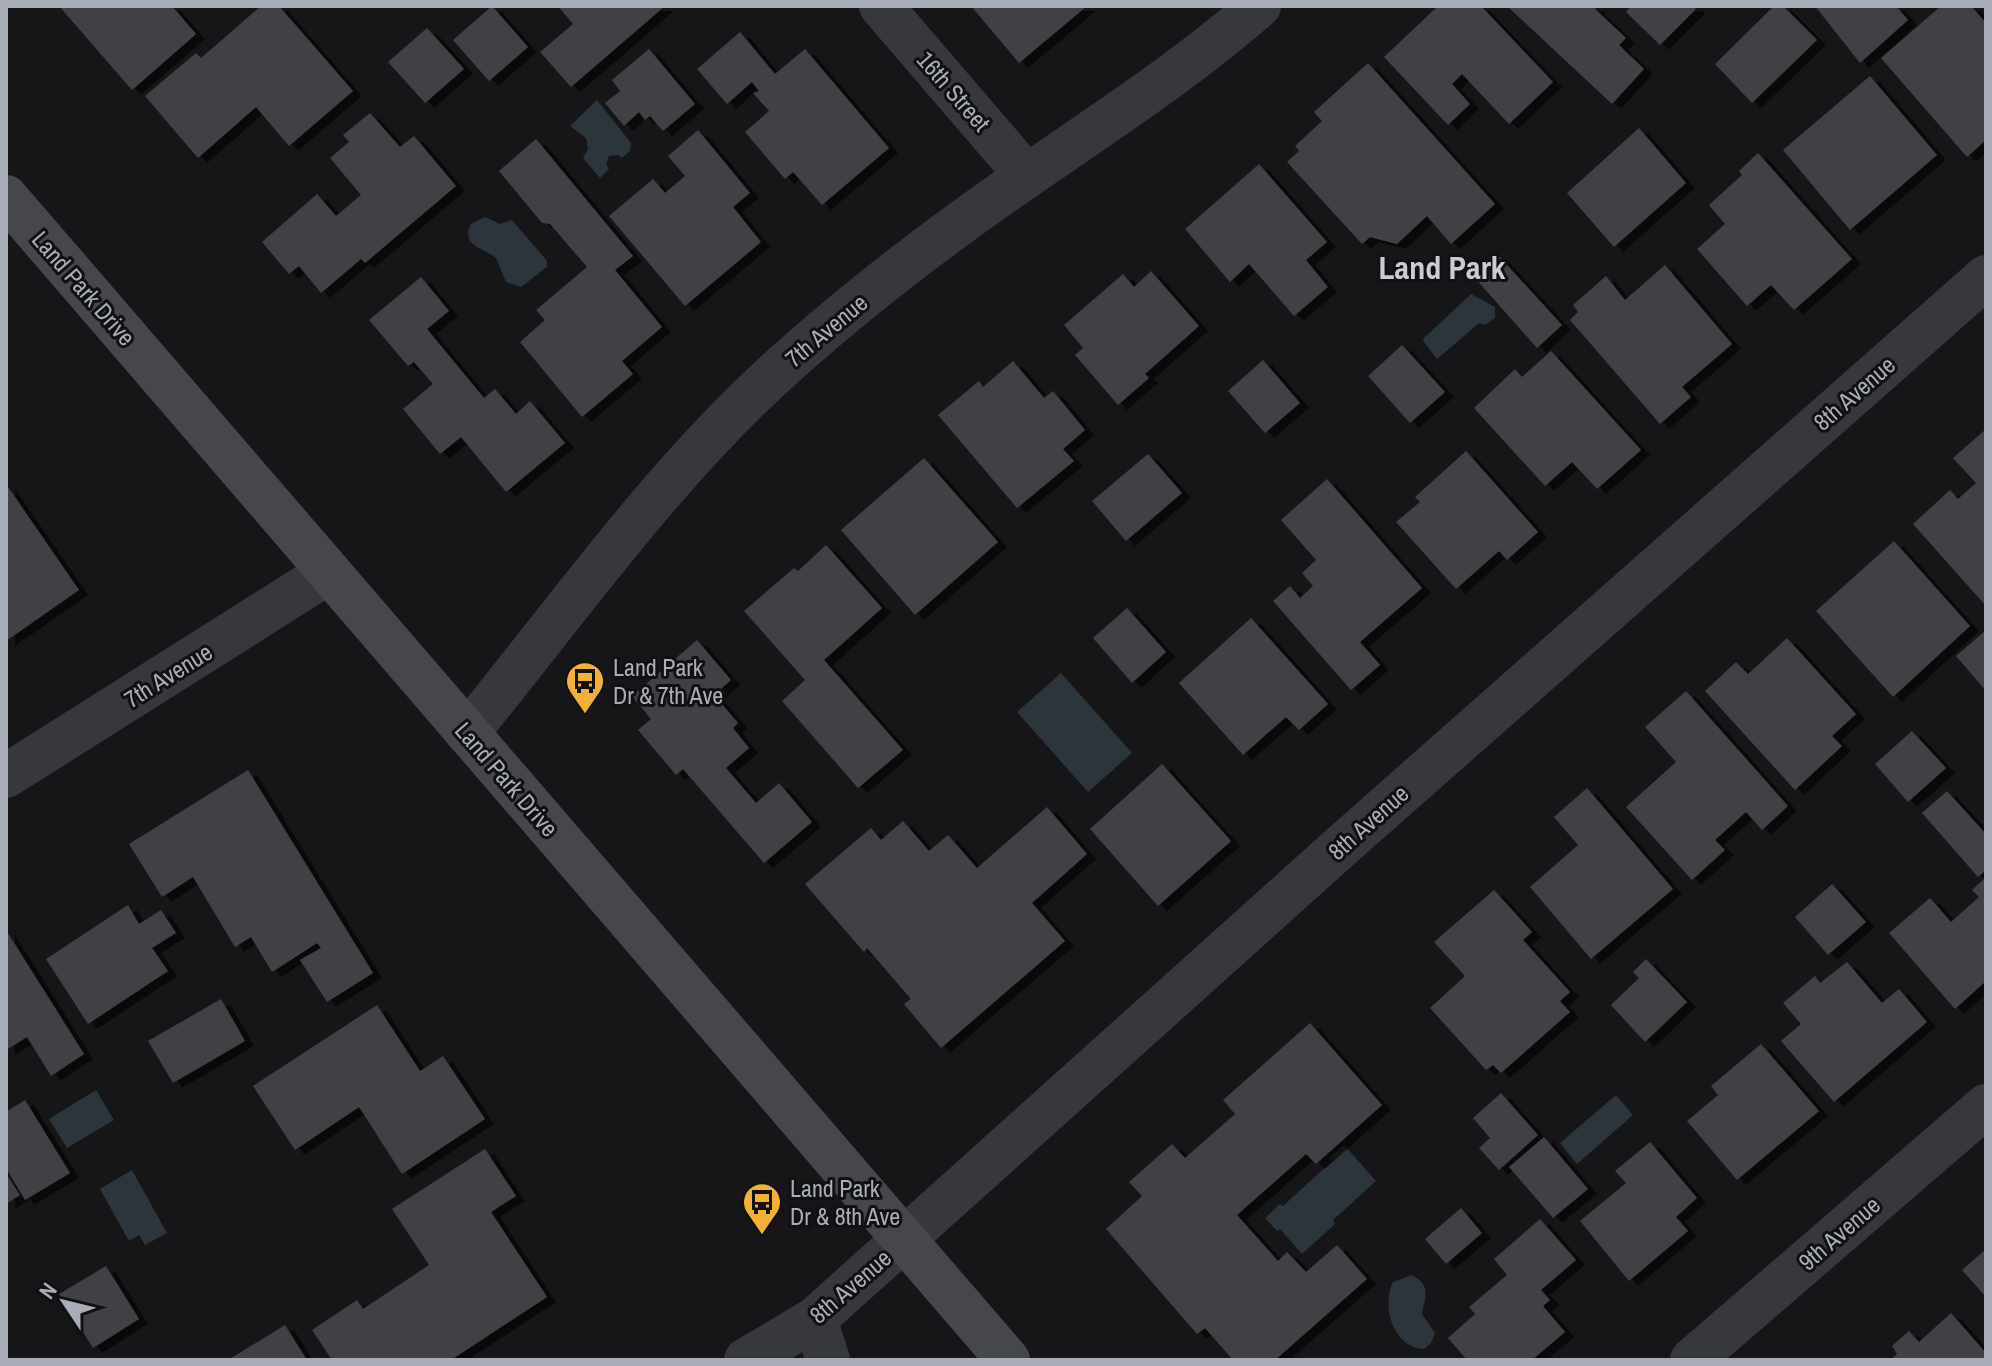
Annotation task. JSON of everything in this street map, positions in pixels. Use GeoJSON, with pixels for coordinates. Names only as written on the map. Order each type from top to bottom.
{"type":"FeatureCollection","features":[{"type":"Feature","properties":{"kind":"main road","name":"Land Park Drive"},"geometry":{"type":"LineString","coordinates":[[6,197],[1008,1360]]}},
{"type":"Feature","properties":{"kind":"street","name":"16th Street"},"geometry":{"type":"LineString","coordinates":[[881,6],[1027,176]]}},
{"type":"Feature","properties":{"kind":"street","name":"7th Avenue"},"geometry":{"type":"LineString","coordinates":[[467,733],[635,522],[730,416],[789,360],[865,295],[1027,176],[1155,90],[1259,6]]}},
{"type":"Feature","properties":{"kind":"street","name":"8th Avenue"},"geometry":{"type":"LineString","coordinates":[[746,1360],[815,1319],[1346,842],[1986,277]]}},
{"type":"Feature","properties":{"kind":"street","name":"7th Avenue"},"geometry":{"type":"LineString","coordinates":[[6,776],[329,572]]}},
{"type":"Feature","properties":{"kind":"street","name":"9th Avenue"},"geometry":{"type":"LineString","coordinates":[[1692,1360],[1986,1106]]}},
{"type":"Feature","properties":{"kind":"street"},"geometry":{"type":"LineString","coordinates":[[815,1319],[828,1360]]}},
{"type":"Feature","properties":{"kind":"shaded area"},"geometry":{"type":"Polygon","coordinates":[[[597,100],[631,143],[630,151],[622,158],[609,156],[606,164],[609,169],[600,178],[583,158],[588,149],[586,138],[570,126],[597,100]]]}},
{"type":"Feature","properties":{"kind":"shaded area"},"geometry":{"type":"Polygon","coordinates":[[[485,217],[500,224],[512,220],[547,261],[547,267],[521,287],[506,282],[496,258],[474,245],[468,237],[471,224],[485,217]]]}},
{"type":"Feature","properties":{"kind":"shaded area"},"geometry":{"type":"Polygon","coordinates":[[[1471,294],[1495,307],[1495,318],[1485,325],[1479,323],[1437,359],[1423,341],[1424,338],[1471,294]]]}},
{"type":"Feature","properties":{"kind":"shaded area"},"geometry":{"type":"Polygon","coordinates":[[[1061,673],[1132,753],[1088,792],[1017,712],[1061,673]]]}},
{"type":"Feature","properties":{"kind":"shaded area"},"geometry":{"type":"Polygon","coordinates":[[[96,1090],[114,1120],[67,1148],[49,1119],[96,1090]]]}},
{"type":"Feature","properties":{"kind":"shaded area"},"geometry":{"type":"Polygon","coordinates":[[[1616,1095],[1633,1115],[1577,1164],[1560,1143],[1616,1095]]]}},
{"type":"Feature","properties":{"kind":"shaded area"},"geometry":{"type":"Polygon","coordinates":[[[1344,1145],[1376,1181],[1333,1220],[1335,1224],[1302,1254],[1280,1229],[1277,1231],[1265,1218],[1280,1204],[1283,1206],[1331,1162],[1329,1158],[1344,1145]]]}},
{"type":"Feature","properties":{"kind":"shaded area"},"geometry":{"type":"Polygon","coordinates":[[[132,1170],[167,1233],[145,1245],[139,1235],[129,1241],[100,1189],[132,1170]]]}},
{"type":"Feature","properties":{"kind":"shaded area"},"geometry":{"type":"Polygon","coordinates":[[[1411,1275],[1422,1282],[1425,1297],[1422,1314],[1435,1333],[1424,1349],[1413,1347],[1397,1334],[1389,1313],[1393,1282],[1411,1275]]]}},
{"type":"Feature","properties":{"kind":"building"},"geometry":{"type":"Polygon","coordinates":[[[59,6],[172,6],[196,34],[132,90],[59,6]]]}},
{"type":"Feature","properties":{"kind":"building"},"geometry":{"type":"Polygon","coordinates":[[[261,6],[279,6],[353,91],[289,146],[256,107],[198,158],[145,96],[196,53],[201,58],[261,6]]]}},
{"type":"Feature","properties":{"kind":"building"},"geometry":{"type":"Polygon","coordinates":[[[492,6],[528,47],[489,81],[453,40],[492,6]]]}},
{"type":"Feature","properties":{"kind":"building"},"geometry":{"type":"Polygon","coordinates":[[[558,6],[665,6],[571,87],[540,52],[573,24],[558,6]]]}},
{"type":"Feature","properties":{"kind":"building"},"geometry":{"type":"Polygon","coordinates":[[[971,6],[1087,6],[1019,63],[971,6]]]}},
{"type":"Feature","properties":{"kind":"building"},"geometry":{"type":"Polygon","coordinates":[[[1438,6],[1481,6],[1553,82],[1509,124],[1462,74],[1452,84],[1470,104],[1448,125],[1384,57],[1438,6]]]}},
{"type":"Feature","properties":{"kind":"building"},"geometry":{"type":"Polygon","coordinates":[[[1507,6],[1598,6],[1595,9],[1626,38],[1619,45],[1644,69],[1612,104],[1507,6]]]}},
{"type":"Feature","properties":{"kind":"building"},"geometry":{"type":"Polygon","coordinates":[[[1631,6],[1693,6],[1696,9],[1660,45],[1626,12],[1631,6]]]}},
{"type":"Feature","properties":{"kind":"building"},"geometry":{"type":"Polygon","coordinates":[[[1774,6],[1783,6],[1817,40],[1752,103],[1715,64],[1774,6]]]}},
{"type":"Feature","properties":{"kind":"building"},"geometry":{"type":"Polygon","coordinates":[[[1815,6],[1896,6],[1908,20],[1860,63],[1815,6]]]}},
{"type":"Feature","properties":{"kind":"building"},"geometry":{"type":"Polygon","coordinates":[[[1941,6],[1971,6],[1986,23],[1986,140],[1967,157],[1881,58],[1941,6]]]}},
{"type":"Feature","properties":{"kind":"building"},"geometry":{"type":"Polygon","coordinates":[[[427,28],[464,69],[425,103],[388,62],[427,28]]]}},
{"type":"Feature","properties":{"kind":"building"},"geometry":{"type":"Polygon","coordinates":[[[740,32],[775,74],[805,49],[889,148],[822,205],[793,172],[785,179],[745,132],[769,111],[753,93],[759,91],[752,82],[727,104],[697,69],[740,32]]]}},
{"type":"Feature","properties":{"kind":"building"},"geometry":{"type":"Polygon","coordinates":[[[649,49],[695,104],[663,131],[650,116],[645,120],[639,112],[624,126],[605,103],[620,91],[612,80],[649,49]]]}},
{"type":"Feature","properties":{"kind":"building"},"geometry":{"type":"Polygon","coordinates":[[[1368,63],[1495,204],[1451,244],[1427,216],[1397,244],[1370,237],[1362,244],[1287,162],[1299,151],[1295,146],[1322,121],[1314,112],[1368,63]]]}},
{"type":"Feature","properties":{"kind":"building"},"geometry":{"type":"Polygon","coordinates":[[[1870,76],[1937,155],[1850,230],[1783,150],[1870,76]]]}},
{"type":"Feature","properties":{"kind":"building"},"geometry":{"type":"Polygon","coordinates":[[[370,113],[400,147],[414,136],[456,186],[365,263],[361,259],[321,293],[299,266],[289,274],[262,242],[317,194],[336,216],[361,195],[330,158],[349,142],[343,135],[370,113]]]}},
{"type":"Feature","properties":{"kind":"building"},"geometry":{"type":"Polygon","coordinates":[[[1639,128],[1686,183],[1614,247],[1567,193],[1639,128]]]}},
{"type":"Feature","properties":{"kind":"building"},"geometry":{"type":"Polygon","coordinates":[[[698,130],[750,193],[733,207],[761,242],[685,306],[609,216],[653,179],[665,193],[685,176],[668,156],[698,130]]]}},
{"type":"Feature","properties":{"kind":"building"},"geometry":{"type":"Polygon","coordinates":[[[536,139],[633,256],[615,270],[662,327],[622,361],[633,374],[582,417],[520,342],[545,320],[536,310],[587,267],[550,224],[542,223],[499,171],[536,139]]]}},
{"type":"Feature","properties":{"kind":"building"},"geometry":{"type":"Polygon","coordinates":[[[1758,153],[1852,259],[1794,310],[1771,285],[1747,306],[1697,249],[1725,224],[1709,205],[1742,175],[1739,171],[1758,153]]]}},
{"type":"Feature","properties":{"kind":"building"},"geometry":{"type":"Polygon","coordinates":[[[1259,164],[1327,242],[1306,260],[1328,287],[1294,316],[1249,264],[1230,282],[1185,229],[1259,164]]]}},
{"type":"Feature","properties":{"kind":"building"},"geometry":{"type":"Polygon","coordinates":[[[1498,255],[1562,325],[1537,348],[1474,277],[1498,255]]]}},
{"type":"Feature","properties":{"kind":"building"},"geometry":{"type":"Polygon","coordinates":[[[1665,265],[1732,344],[1682,387],[1691,397],[1660,424],[1570,320],[1578,312],[1573,305],[1606,276],[1625,300],[1665,265]]]}},
{"type":"Feature","properties":{"kind":"building"},"geometry":{"type":"Polygon","coordinates":[[[1151,271],[1199,326],[1145,374],[1149,378],[1118,405],[1075,355],[1083,348],[1064,325],[1123,274],[1134,287],[1151,271]]]}},
{"type":"Feature","properties":{"kind":"building"},"geometry":{"type":"Polygon","coordinates":[[[421,277],[449,311],[427,329],[484,398],[495,389],[516,414],[530,401],[565,443],[506,492],[461,437],[440,454],[403,409],[433,384],[414,362],[408,366],[369,320],[421,277]]]}},
{"type":"Feature","properties":{"kind":"building"},"geometry":{"type":"Polygon","coordinates":[[[1402,345],[1445,392],[1410,423],[1368,376],[1402,345]]]}},
{"type":"Feature","properties":{"kind":"building"},"geometry":{"type":"Polygon","coordinates":[[[1551,351],[1641,450],[1597,489],[1572,462],[1545,486],[1474,408],[1515,369],[1522,377],[1551,351]]]}},
{"type":"Feature","properties":{"kind":"building"},"geometry":{"type":"Polygon","coordinates":[[[1263,360],[1300,403],[1265,433],[1228,391],[1263,360]]]}},
{"type":"Feature","properties":{"kind":"building"},"geometry":{"type":"Polygon","coordinates":[[[1013,361],[1044,398],[1053,391],[1085,430],[1063,449],[1074,461],[1017,508],[938,415],[979,381],[983,387],[1013,361]]]}},
{"type":"Feature","properties":{"kind":"building"},"geometry":{"type":"Polygon","coordinates":[[[1986,429],[1986,606],[1913,524],[1950,490],[1958,499],[1976,483],[1953,458],[1986,429]]]}},
{"type":"Feature","properties":{"kind":"building"},"geometry":{"type":"Polygon","coordinates":[[[1466,451],[1538,532],[1507,560],[1499,551],[1456,589],[1396,522],[1420,502],[1415,497],[1466,451]]]}},
{"type":"Feature","properties":{"kind":"building"},"geometry":{"type":"Polygon","coordinates":[[[1148,454],[1182,493],[1126,541],[1092,501],[1148,454]]]}},
{"type":"Feature","properties":{"kind":"building"},"geometry":{"type":"Polygon","coordinates":[[[924,458],[998,542],[915,615],[841,530],[924,458]]]}},
{"type":"Feature","properties":{"kind":"building"},"geometry":{"type":"Polygon","coordinates":[[[1327,479],[1422,588],[1360,642],[1380,665],[1351,690],[1273,601],[1290,586],[1300,598],[1313,586],[1302,573],[1316,560],[1281,520],[1327,479]]]}},
{"type":"Feature","properties":{"kind":"building"},"geometry":{"type":"Polygon","coordinates":[[[6,484],[79,590],[6,641],[6,484]]]}},
{"type":"Feature","properties":{"kind":"building"},"geometry":{"type":"Polygon","coordinates":[[[1894,541],[1970,626],[1893,697],[1816,611],[1894,541]]]}},
{"type":"Feature","properties":{"kind":"building"},"geometry":{"type":"Polygon","coordinates":[[[826,545],[882,608],[824,660],[903,750],[858,788],[782,701],[805,680],[744,611],[794,568],[798,571],[826,545]]]}},
{"type":"Feature","properties":{"kind":"building"},"geometry":{"type":"Polygon","coordinates":[[[1127,608],[1166,652],[1132,683],[1093,638],[1127,608]]]}},
{"type":"Feature","properties":{"kind":"building"},"geometry":{"type":"Polygon","coordinates":[[[1251,618],[1328,704],[1299,730],[1286,717],[1243,755],[1179,683],[1251,618]]]}},
{"type":"Feature","properties":{"kind":"building"},"geometry":{"type":"Polygon","coordinates":[[[1986,630],[1986,691],[1956,656],[1986,630]]]}},
{"type":"Feature","properties":{"kind":"building"},"geometry":{"type":"Polygon","coordinates":[[[1787,638],[1856,714],[1832,736],[1842,746],[1795,790],[1705,691],[1736,662],[1748,674],[1787,638]]]}},
{"type":"Feature","properties":{"kind":"building"},"geometry":{"type":"Polygon","coordinates":[[[697,640],[731,680],[714,695],[738,723],[733,728],[749,748],[726,768],[756,803],[779,783],[812,822],[764,863],[683,769],[676,775],[638,730],[651,719],[632,696],[697,640]]]}},
{"type":"Feature","properties":{"kind":"building"},"geometry":{"type":"Polygon","coordinates":[[[1686,691],[1788,806],[1762,830],[1746,812],[1715,840],[1725,850],[1692,880],[1626,807],[1676,762],[1645,727],[1686,691]]]}},
{"type":"Feature","properties":{"kind":"building"},"geometry":{"type":"Polygon","coordinates":[[[1912,731],[1946,768],[1908,802],[1875,764],[1912,731]]]}},
{"type":"Feature","properties":{"kind":"building"},"geometry":{"type":"Polygon","coordinates":[[[1162,764],[1231,841],[1158,906],[1090,829],[1162,764]]]}},
{"type":"Feature","properties":{"kind":"building"},"geometry":{"type":"Polygon","coordinates":[[[248,770],[373,973],[327,1002],[300,960],[321,948],[317,943],[272,972],[251,937],[235,947],[193,877],[162,897],[129,844],[248,770]]]}},
{"type":"Feature","properties":{"kind":"building"},"geometry":{"type":"Polygon","coordinates":[[[1587,788],[1673,889],[1591,959],[1530,887],[1578,845],[1554,817],[1587,788]]]}},
{"type":"Feature","properties":{"kind":"building"},"geometry":{"type":"Polygon","coordinates":[[[1947,791],[1986,834],[1986,870],[1978,877],[1922,813],[1947,791]]]}},
{"type":"Feature","properties":{"kind":"building"},"geometry":{"type":"Polygon","coordinates":[[[1047,807],[1087,854],[1032,903],[1065,941],[941,1048],[904,1004],[911,999],[867,948],[864,952],[805,884],[871,828],[881,840],[903,821],[929,851],[948,835],[977,868],[1047,807]]]}},
{"type":"Feature","properties":{"kind":"building"},"geometry":{"type":"Polygon","coordinates":[[[1986,877],[1986,981],[1955,1009],[1889,933],[1930,898],[1951,922],[1979,897],[1972,890],[1986,877]]]}},
{"type":"Feature","properties":{"kind":"building"},"geometry":{"type":"Polygon","coordinates":[[[1832,884],[1866,922],[1828,955],[1795,917],[1832,884]]]}},
{"type":"Feature","properties":{"kind":"building"},"geometry":{"type":"Polygon","coordinates":[[[1494,890],[1532,932],[1523,940],[1570,992],[1560,1001],[1570,1012],[1501,1073],[1493,1065],[1486,1070],[1430,1008],[1465,976],[1434,942],[1494,890]]]}},
{"type":"Feature","properties":{"kind":"building"},"geometry":{"type":"Polygon","coordinates":[[[128,905],[139,924],[161,910],[176,933],[152,948],[168,971],[88,1024],[46,959],[128,905]]]}},
{"type":"Feature","properties":{"kind":"building"},"geometry":{"type":"Polygon","coordinates":[[[6,930],[84,1054],[51,1076],[27,1037],[6,1050],[6,930]]]}},
{"type":"Feature","properties":{"kind":"building"},"geometry":{"type":"Polygon","coordinates":[[[1646,959],[1687,1002],[1645,1042],[1611,1005],[1639,978],[1633,972],[1646,959]]]}},
{"type":"Feature","properties":{"kind":"building"},"geometry":{"type":"Polygon","coordinates":[[[1847,962],[1882,1003],[1899,989],[1927,1022],[1834,1102],[1781,1041],[1801,1024],[1783,1003],[1815,976],[1820,983],[1847,962]]]}},
{"type":"Feature","properties":{"kind":"building"},"geometry":{"type":"Polygon","coordinates":[[[221,999],[245,1041],[173,1083],[148,1041],[221,999]]]}},
{"type":"Feature","properties":{"kind":"building"},"geometry":{"type":"Polygon","coordinates":[[[377,1005],[420,1071],[443,1056],[485,1119],[402,1174],[359,1107],[295,1150],[253,1086],[377,1005]]]}},
{"type":"Feature","properties":{"kind":"building"},"geometry":{"type":"Polygon","coordinates":[[[1310,1023],[1382,1105],[1316,1164],[1306,1154],[1237,1215],[1278,1261],[1287,1252],[1306,1272],[1337,1245],[1367,1279],[1275,1360],[1233,1360],[1205,1328],[1197,1334],[1106,1229],[1142,1196],[1129,1182],[1172,1144],[1185,1158],[1235,1114],[1223,1100],[1310,1023]]]}},
{"type":"Feature","properties":{"kind":"building"},"geometry":{"type":"Polygon","coordinates":[[[1761,1044],[1819,1111],[1737,1180],[1687,1121],[1718,1095],[1711,1086],[1761,1044]]]}},
{"type":"Feature","properties":{"kind":"building"},"geometry":{"type":"Polygon","coordinates":[[[1501,1093],[1538,1135],[1499,1170],[1479,1148],[1490,1138],[1473,1118],[1501,1093]]]}},
{"type":"Feature","properties":{"kind":"building"},"geometry":{"type":"Polygon","coordinates":[[[25,1100],[70,1173],[25,1200],[6,1168],[6,1112],[25,1100]]]}},
{"type":"Feature","properties":{"kind":"building"},"geometry":{"type":"Polygon","coordinates":[[[1544,1137],[1588,1189],[1553,1218],[1509,1167],[1544,1137]]]}},
{"type":"Feature","properties":{"kind":"building"},"geometry":{"type":"Polygon","coordinates":[[[1650,1142],[1697,1198],[1676,1217],[1688,1231],[1629,1281],[1580,1221],[1626,1183],[1615,1171],[1650,1142]]]}},
{"type":"Feature","properties":{"kind":"building"},"geometry":{"type":"Polygon","coordinates":[[[485,1149],[516,1196],[491,1212],[547,1297],[451,1360],[332,1360],[312,1330],[357,1300],[363,1309],[429,1265],[392,1209],[485,1149]]]}},
{"type":"Feature","properties":{"kind":"building"},"geometry":{"type":"Polygon","coordinates":[[[6,1174],[20,1195],[6,1204],[6,1174]]]}},
{"type":"Feature","properties":{"kind":"building"},"geometry":{"type":"Polygon","coordinates":[[[1461,1208],[1482,1233],[1446,1264],[1425,1239],[1461,1208]]]}},
{"type":"Feature","properties":{"kind":"building"},"geometry":{"type":"Polygon","coordinates":[[[1540,1219],[1576,1260],[1541,1290],[1550,1300],[1543,1306],[1565,1332],[1532,1360],[1467,1360],[1448,1338],[1475,1314],[1469,1307],[1507,1275],[1494,1259],[1540,1219]]]}},
{"type":"Feature","properties":{"kind":"building"},"geometry":{"type":"Polygon","coordinates":[[[1986,1249],[1986,1297],[1962,1270],[1986,1249]]]}},
{"type":"Feature","properties":{"kind":"building"},"geometry":{"type":"Polygon","coordinates":[[[106,1266],[139,1319],[93,1348],[59,1294],[106,1266]]]}},
{"type":"Feature","properties":{"kind":"building"},"geometry":{"type":"Polygon","coordinates":[[[1951,1313],[1986,1353],[1986,1360],[1890,1360],[1897,1354],[1892,1346],[1909,1331],[1919,1342],[1951,1313]]]}},
{"type":"Feature","properties":{"kind":"building"},"geometry":{"type":"Polygon","coordinates":[[[285,1325],[307,1360],[228,1360],[285,1325]]]}},
{"type":"Feature","properties":{"kind":"place","name":"Land Park Dr & 7th Ave"},"geometry":{"type":"Point","coordinates":[585,715]}},
{"type":"Feature","properties":{"kind":"place","name":"Land Park Dr & 8th Ave"},"geometry":{"type":"Point","coordinates":[762,1236]}},
{"type":"Feature","properties":{"kind":"district","name":"Land Park"},"geometry":{"type":"Point","coordinates":[1442,267]}}]}
